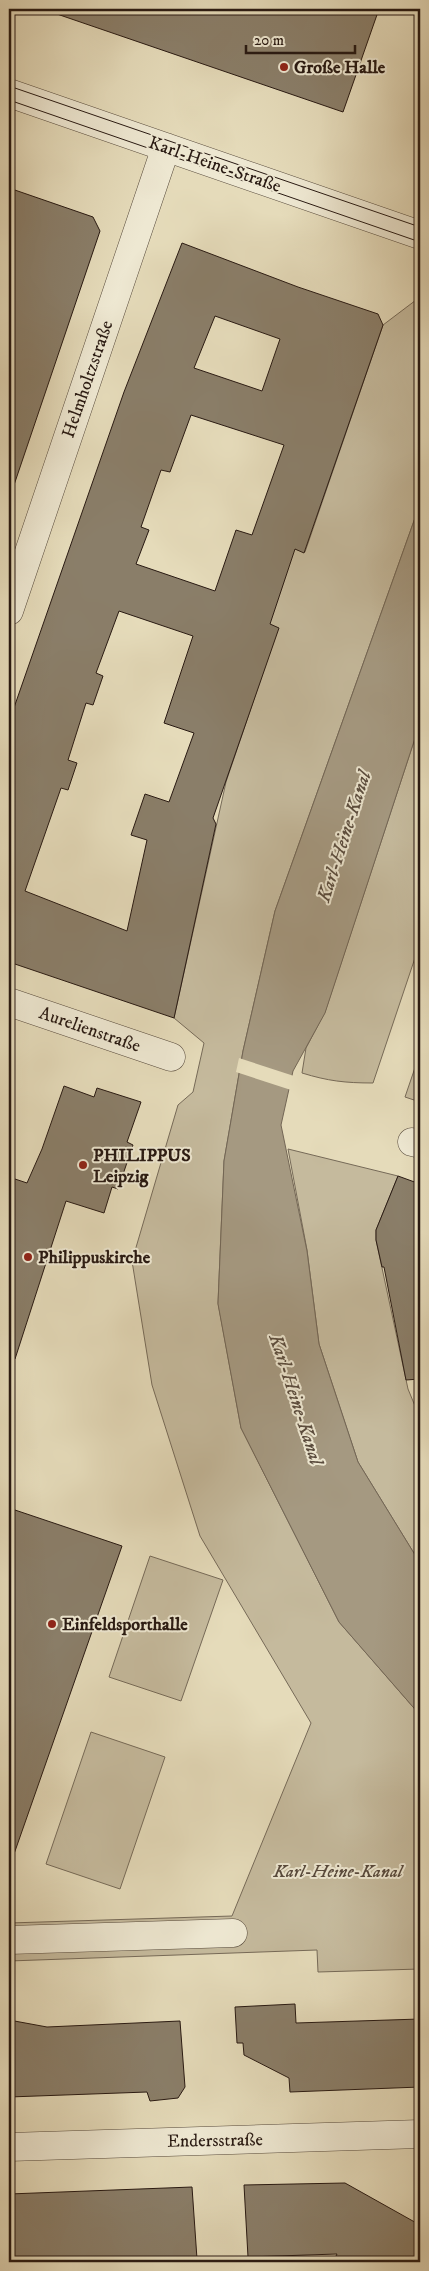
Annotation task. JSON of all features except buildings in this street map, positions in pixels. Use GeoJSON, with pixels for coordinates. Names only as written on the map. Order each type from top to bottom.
{"type":"FeatureCollection","features":[{"type":"Feature","properties":{"kind":"street","name":"Karl-Heine-Straße"},"geometry":{"type":"LineString","coordinates":[[9,93],[420,235]]}},
{"type":"Feature","properties":{"kind":"street","name":"Helmholtzstraße"},"geometry":{"type":"LineString","coordinates":[[9,611],[166,147]]}},
{"type":"Feature","properties":{"kind":"street","name":"Aurelienstraße"},"geometry":{"type":"LineString","coordinates":[[9,1002],[171,1057]]}},
{"type":"Feature","properties":{"kind":"street"},"geometry":{"type":"LineString","coordinates":[[9,1940],[233,1933]]}},
{"type":"Feature","properties":{"kind":"street","name":"Endersstraße"},"geometry":{"type":"LineString","coordinates":[[9,2147],[420,2134]]}},
{"type":"Feature","properties":{"kind":"green space","name":"Karl-Heine-Kanal"},"geometry":{"type":"Polygon","coordinates":[[[420,297],[420,504],[275,911],[243,1051],[224,1161],[218,1303],[241,1428],[339,1622],[420,1715],[420,1969],[318,1972],[317,1950],[9,1961],[9,1923],[232,1916],[311,1723],[200,1536],[152,1385],[132,1261],[178,1105],[193,1092],[204,1043],[174,1018],[226,782],[278,628],[263,622],[279,595],[285,578],[291,548],[305,552],[383,325],[420,297]]]}},
{"type":"Feature","properties":{"kind":"green space"},"geometry":{"type":"Polygon","coordinates":[[[420,723],[420,943],[373,1083],[337,1081],[302,1073],[306,1048],[325,1012],[420,723]]]}},
{"type":"Feature","properties":{"kind":"green space"},"geometry":{"type":"Polygon","coordinates":[[[420,1053],[420,1102],[405,1097],[420,1053]]]}},
{"type":"Feature","properties":{"kind":"green space"},"geometry":{"type":"Polygon","coordinates":[[[288,1149],[398,1176],[376,1230],[376,1240],[408,1389],[420,1418],[420,1563],[358,1462],[319,1344],[307,1250],[288,1149]]]}},
{"type":"Feature","properties":{"kind":"green space"},"geometry":{"type":"Polygon","coordinates":[[[150,1556],[223,1580],[181,1701],[109,1677],[150,1556]]]}},
{"type":"Feature","properties":{"kind":"green space"},"geometry":{"type":"Polygon","coordinates":[[[91,1732],[165,1757],[120,1889],[46,1864],[91,1732]]]}},
{"type":"Feature","properties":{"kind":"water"},"geometry":{"type":"Polygon","coordinates":[[[420,504],[420,723],[325,1013],[293,1071],[281,1125],[307,1251],[319,1344],[358,1462],[420,1563],[420,1715],[339,1622],[241,1428],[218,1304],[224,1161],[243,1051],[275,911],[420,504]]]}},
{"type":"Feature","properties":{"kind":"pier"},"geometry":{"type":"Polygon","coordinates":[[[239,1058],[294,1076],[291,1090],[236,1072],[239,1058]]]}},
{"type":"Feature","properties":{"kind":"tram line"},"geometry":{"type":"LineString","coordinates":[[9,86],[420,227]]}},
{"type":"Feature","properties":{"kind":"tram line"},"geometry":{"type":"LineString","coordinates":[[9,100],[420,242]]}},
{"type":"Feature","properties":{"kind":"place","name":"Große Halle"},"geometry":{"type":"Point","coordinates":[284,67]}},
{"type":"Feature","properties":{"kind":"place","name":"PHILIPPUS Leipzig"},"geometry":{"type":"Point","coordinates":[83,1165]}},
{"type":"Feature","properties":{"kind":"place","name":"Philippuskirche"},"geometry":{"type":"Point","coordinates":[28,1257]}},
{"type":"Feature","properties":{"kind":"place","name":"Einfeldsporthalle"},"geometry":{"type":"Point","coordinates":[52,1624]}}]}
